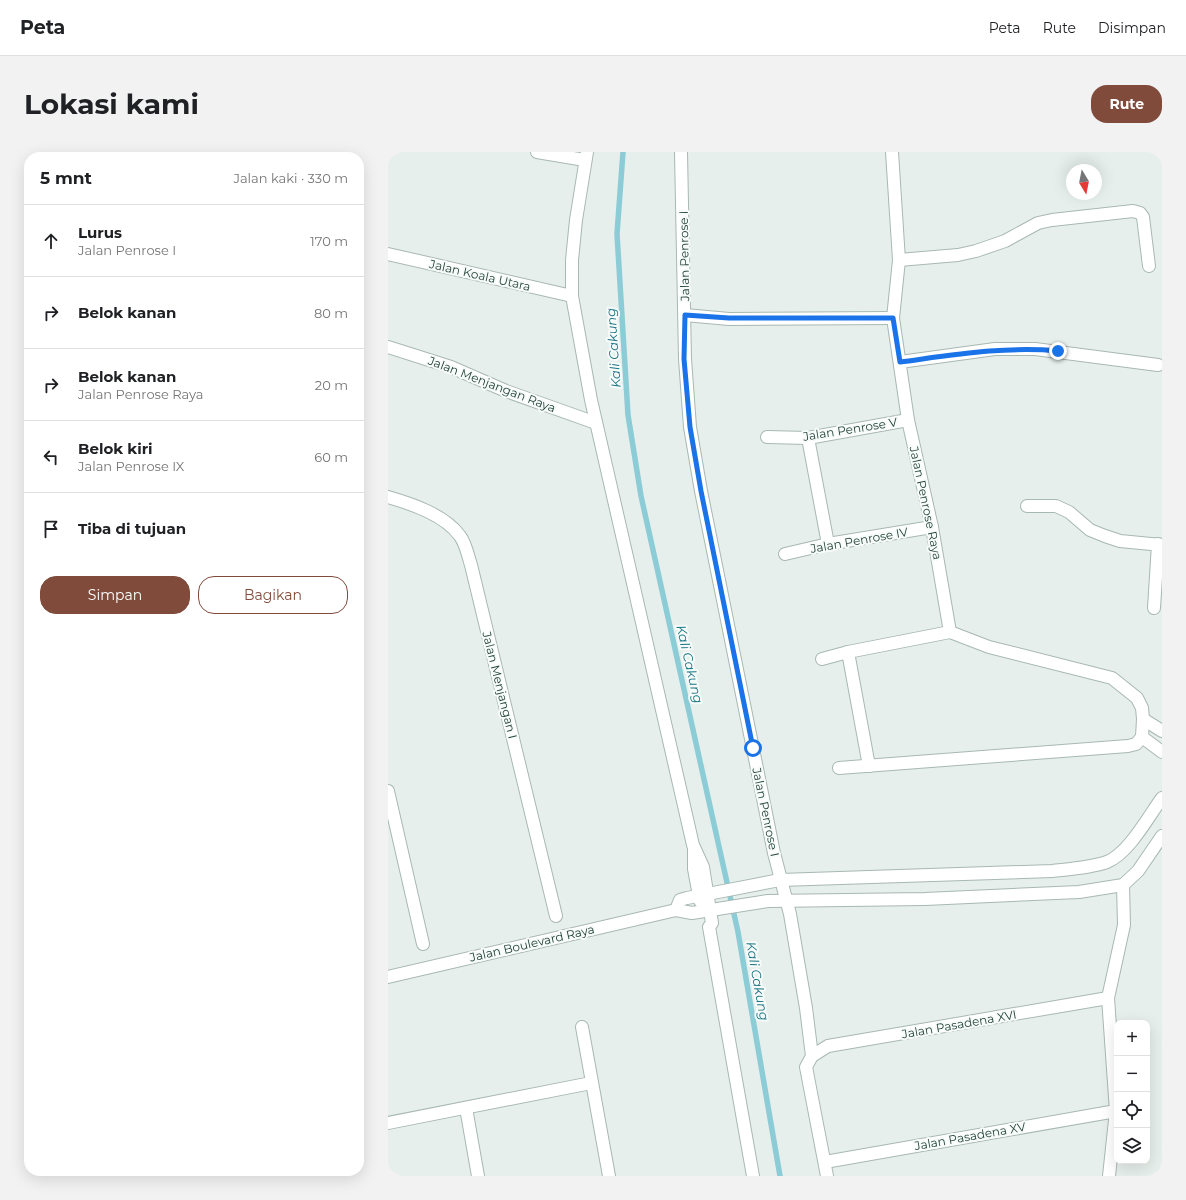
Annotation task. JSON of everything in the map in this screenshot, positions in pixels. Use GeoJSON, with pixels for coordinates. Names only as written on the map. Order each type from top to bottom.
{"type":"FeatureCollection","features":[{"type":"Feature","properties":{"kind":"street"},"geometry":{"type":"LineString","coordinates":[[537,152],[586,156],[572,260],[572,296],[596,423],[694,845],[703,867],[711,911],[712,923],[709,927],[754,1176]]}},
{"type":"Feature","properties":{"kind":"street","name":"Jalan Penrose I"},"geometry":{"type":"LineString","coordinates":[[681,152],[685,315],[684,359],[690,427],[701,491],[780,880],[790,914],[806,1008],[812,1056]]}},
{"type":"Feature","properties":{"kind":"street","name":"Jalan Penrose Raya"},"geometry":{"type":"LineString","coordinates":[[892,152],[899,260],[893,318],[908,420],[932,528],[950,632]]}},
{"type":"Feature","properties":{"kind":"street"},"geometry":{"type":"LineString","coordinates":[[899,260],[958,255],[976,251],[1005,241],[1038,223],[1133,211],[1140,213],[1143,217],[1149,266]]}},
{"type":"Feature","properties":{"kind":"street","name":"Jalan Koala Utara"},"geometry":{"type":"LineString","coordinates":[[388,254],[572,296]]}},
{"type":"Feature","properties":{"kind":"street"},"geometry":{"type":"LineString","coordinates":[[685,315],[729,318],[893,318]]}},
{"type":"Feature","properties":{"kind":"street","name":"Jalan Menjangan Raya"},"geometry":{"type":"LineString","coordinates":[[388,347],[451,367],[506,391],[596,423]]}},
{"type":"Feature","properties":{"kind":"street"},"geometry":{"type":"LineString","coordinates":[[900,362],[995,349],[1035,349],[1158,365]]}},
{"type":"Feature","properties":{"kind":"street","name":"Jalan Penrose V"},"geometry":{"type":"LineString","coordinates":[[767,437],[808,438],[908,420]]}},
{"type":"Feature","properties":{"kind":"street"},"geometry":{"type":"LineString","coordinates":[[808,438],[828,544]]}},
{"type":"Feature","properties":{"kind":"street","name":"Jalan Menjangan I"},"geometry":{"type":"LineString","coordinates":[[388,497],[411,504],[443,521],[461,536],[471,565],[556,916]]}},
{"type":"Feature","properties":{"kind":"street"},"geometry":{"type":"LineString","coordinates":[[1026,506],[1056,506],[1069,512],[1090,530],[1105,536],[1120,540],[1160,544],[1154,608]]}},
{"type":"Feature","properties":{"kind":"street","name":"Jalan Penrose IV"},"geometry":{"type":"LineString","coordinates":[[785,554],[828,544],[932,528]]}},
{"type":"Feature","properties":{"kind":"street"},"geometry":{"type":"LineString","coordinates":[[822,659],[848,652],[950,632],[989,648],[1112,678],[1137,698],[1142,708],[1142,738],[1136,744],[1128,746],[839,768]]}},
{"type":"Feature","properties":{"kind":"street"},"geometry":{"type":"LineString","coordinates":[[848,652],[869,766]]}},
{"type":"Feature","properties":{"kind":"street"},"geometry":{"type":"LineString","coordinates":[[1143,719],[1162,731]]}},
{"type":"Feature","properties":{"kind":"street"},"geometry":{"type":"LineString","coordinates":[[1142,738],[1162,752]]}},
{"type":"Feature","properties":{"kind":"street"},"geometry":{"type":"LineString","coordinates":[[388,791],[423,944]]}},
{"type":"Feature","properties":{"kind":"street"},"geometry":{"type":"LineString","coordinates":[[1162,798],[1123,852],[1108,861],[1088,867],[1052,871],[780,880],[708,893],[680,900],[676,910],[687,913],[711,911],[768,901],[786,902],[925,899],[1079,892],[1123,885],[1138,872],[1162,836]]}},
{"type":"Feature","properties":{"kind":"street"},"geometry":{"type":"LineString","coordinates":[[1115,1092],[1108,998],[1124,925],[1123,885]]}},
{"type":"Feature","properties":{"kind":"street","name":"Jalan Boulevard Raya"},"geometry":{"type":"LineString","coordinates":[[388,977],[676,910]]}},
{"type":"Feature","properties":{"kind":"street","name":"Jalan Pasadena XVI"},"geometry":{"type":"LineString","coordinates":[[812,1056],[828,1046],[1108,998]]}},
{"type":"Feature","properties":{"kind":"street"},"geometry":{"type":"LineString","coordinates":[[582,1027],[609,1176]]}},
{"type":"Feature","properties":{"kind":"street"},"geometry":{"type":"LineString","coordinates":[[812,1056],[806,1067],[827,1176]]}},
{"type":"Feature","properties":{"kind":"street"},"geometry":{"type":"LineString","coordinates":[[388,1123],[591,1082]]}},
{"type":"Feature","properties":{"kind":"street"},"geometry":{"type":"LineString","coordinates":[[466,1108],[478,1176]]}},
{"type":"Feature","properties":{"kind":"street","name":"Jalan Pasadena XV"},"geometry":{"type":"LineString","coordinates":[[825,1162],[1114,1111]]}},
{"type":"Feature","properties":{"kind":"street"},"geometry":{"type":"LineString","coordinates":[[1109,1176],[1114,1128]]}},
{"type":"Feature","properties":{"kind":"waterway","name":"Kali Cakung"},"geometry":{"type":"LineString","coordinates":[[623,152],[617,234],[628,415],[641,496],[738,932],[780,1176]]}},
{"type":"Feature","properties":{"kind":"route"},"geometry":{"type":"LineString","coordinates":[[753,748],[701,491],[690,427],[684,359],[685,315],[729,318],[893,318],[900,362],[995,349],[1035,349],[1058,351]]}}]}
